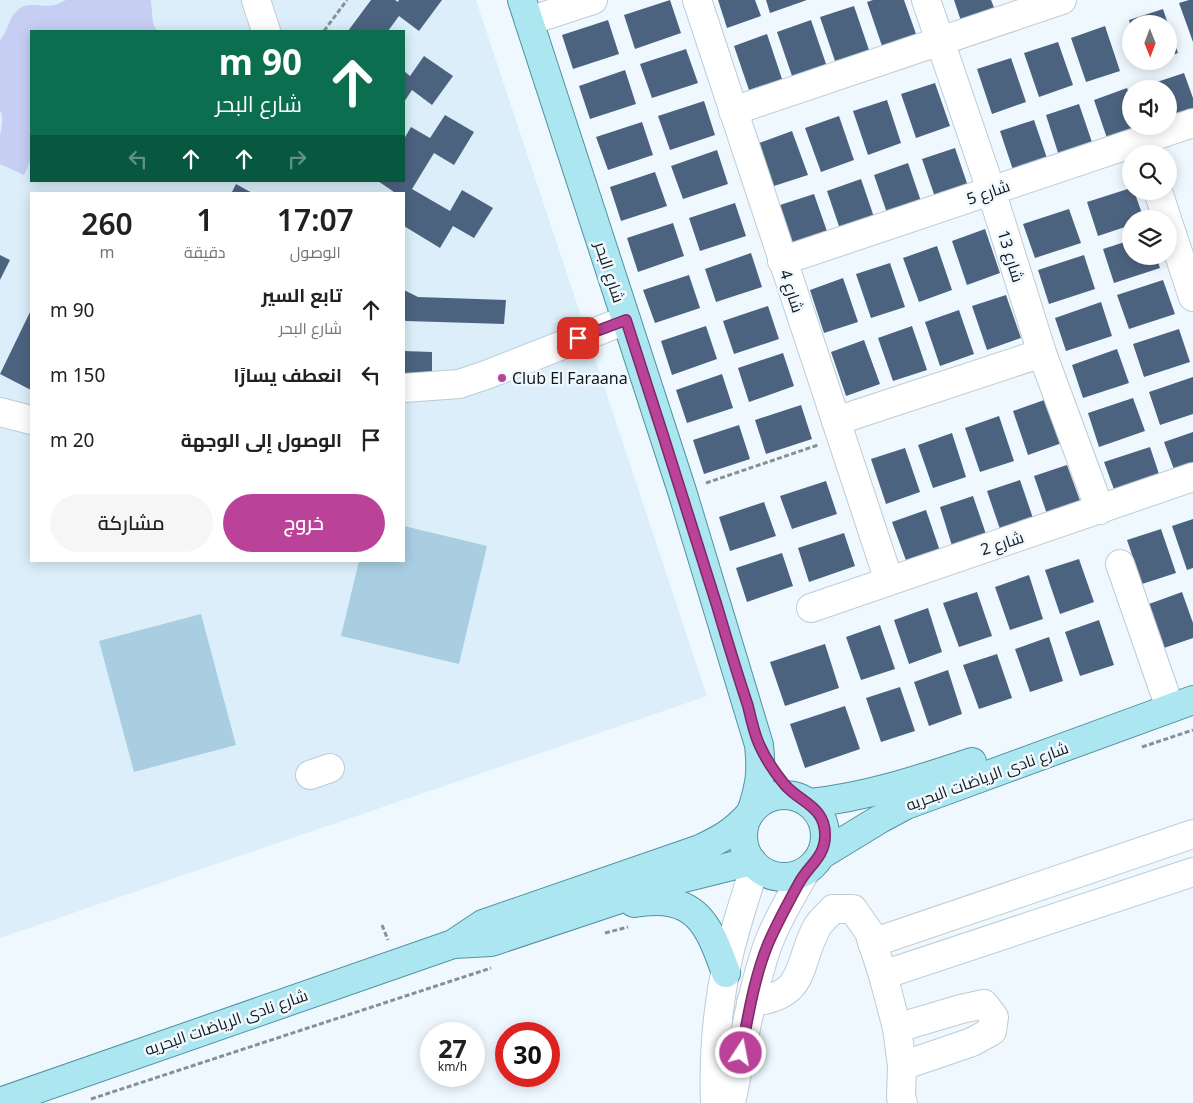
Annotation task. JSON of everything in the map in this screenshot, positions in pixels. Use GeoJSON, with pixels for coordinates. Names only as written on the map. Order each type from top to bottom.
{"type":"FeatureCollection","features":[{"type":"Feature","properties":{"kind":"main road","name":"شارع البحر"},"geometry":{"type":"LineString","coordinates":[[525,11],[682,491],[759,745],[762,767],[761,780],[750,813]]}},
{"type":"Feature","properties":{"kind":"main road","name":"شارع نادى الرياضات البحريه"},"geometry":{"type":"LineString","coordinates":[[805,800],[841,800],[885,790],[988,756],[1174,707]]}},
{"type":"Feature","properties":{"kind":"main road","name":"شارع نادى الرياضات البحريه"},"geometry":{"type":"LineString","coordinates":[[813,864],[880,819],[906,805],[1174,707]]}},
{"type":"Feature","properties":{"kind":"main road","name":"شارع البحر"},"geometry":{"type":"LineString","coordinates":[[759,745],[785,785],[805,800]]}},
{"type":"Feature","properties":{"kind":"main road"},"geometry":{"type":"LineString","coordinates":[[779,795],[789,795],[805,800],[820,817],[826,833],[825,844],[813,864],[795,876],[774,876],[753,863],[746,851],[743,839],[744,827],[750,813],[760,803],[779,795]]}},
{"type":"Feature","properties":{"kind":"main road","name":"شارع نادى الرياضات البحريه"},"geometry":{"type":"LineString","coordinates":[[0,1102],[453,944],[483,924],[700,849],[733,832],[750,813]]}},
{"type":"Feature","properties":{"kind":"main road","name":"شارع نادى الرياضات البحريه"},"geometry":{"type":"LineString","coordinates":[[453,944],[491,942],[680,879],[753,863]]}},
{"type":"Feature","properties":{"kind":"main road"},"geometry":{"type":"LineString","coordinates":[[583,911],[642,901],[665,900],[682,905],[696,914],[707,928],[716,944],[726,974]]}},
{"type":"Feature","properties":{"kind":"street"},"geometry":{"type":"LineString","coordinates":[[256,0],[266,30]]}},
{"type":"Feature","properties":{"kind":"street"},"geometry":{"type":"LineString","coordinates":[[525,11],[593,0]]}},
{"type":"Feature","properties":{"kind":"street","name":"شارع 4"},"geometry":{"type":"LineString","coordinates":[[697,0],[888,581]]}},
{"type":"Feature","properties":{"kind":"street","name":"شارع 13"},"geometry":{"type":"LineString","coordinates":[[926,0],[991,190],[1042,353],[1100,510]]}},
{"type":"Feature","properties":{"kind":"street"},"geometry":{"type":"LineString","coordinates":[[733,112],[1062,0]]}},
{"type":"Feature","properties":{"kind":"street","name":"شارع 5"},"geometry":{"type":"LineString","coordinates":[[1147,145],[1193,123]]}},
{"type":"Feature","properties":{"kind":"street","name":"شارع 5"},"geometry":{"type":"LineString","coordinates":[[782,261],[991,190],[1122,153]]}},
{"type":"Feature","properties":{"kind":"street"},"geometry":{"type":"LineString","coordinates":[[1177,249],[1193,297]]}},
{"type":"Feature","properties":{"kind":"street"},"geometry":{"type":"LineString","coordinates":[[405,388],[458,384],[486,375],[626,320]]}},
{"type":"Feature","properties":{"kind":"street"},"geometry":{"type":"LineString","coordinates":[[838,429],[1042,353]]}},
{"type":"Feature","properties":{"kind":"street"},"geometry":{"type":"LineString","coordinates":[[0,412],[30,420]]}},
{"type":"Feature","properties":{"kind":"street","name":"شارع 2"},"geometry":{"type":"LineString","coordinates":[[811,608],[1193,478]]}},
{"type":"Feature","properties":{"kind":"street"},"geometry":{"type":"LineString","coordinates":[[1120,564],[1174,707]]}},
{"type":"Feature","properties":{"kind":"street"},"geometry":{"type":"LineString","coordinates":[[872,943],[1193,834]]}},
{"type":"Feature","properties":{"kind":"street"},"geometry":{"type":"LineString","coordinates":[[715,1103],[714,1062],[726,974],[730,950],[753,863]]}},
{"type":"Feature","properties":{"kind":"street"},"geometry":{"type":"LineString","coordinates":[[731,1103],[751,1002],[768,946],[780,919],[813,864]]}},
{"type":"Feature","properties":{"kind":"street"},"geometry":{"type":"LineString","coordinates":[[883,975],[1193,872]]}},
{"type":"Feature","properties":{"kind":"street"},"geometry":{"type":"LineString","coordinates":[[751,1002],[767,1001],[792,988],[818,926],[833,909],[853,909],[869,932],[897,1028],[902,1066],[901,1098],[903,1103]]}},
{"type":"Feature","properties":{"kind":"street"},"geometry":{"type":"LineString","coordinates":[[897,1028],[984,1004],[994,1016],[992,1031],[972,1042],[902,1066]]}},
{"type":"Feature","properties":{"kind":"path"},"geometry":{"type":"LineString","coordinates":[[325,30],[346,0]]}},
{"type":"Feature","properties":{"kind":"path"},"geometry":{"type":"LineString","coordinates":[[682,491],[838,429]]}},
{"type":"Feature","properties":{"kind":"path"},"geometry":{"type":"LineString","coordinates":[[1140,748],[1193,730]]}},
{"type":"Feature","properties":{"kind":"path"},"geometry":{"type":"LineString","coordinates":[[598,934],[633,926]]}},
{"type":"Feature","properties":{"kind":"path"},"geometry":{"type":"LineString","coordinates":[[88,1100],[498,966]]}},
{"type":"Feature","properties":{"kind":"shaded area","name":"Club El Faraana"},"geometry":{"type":"Polygon","coordinates":[[[0,0],[476,0],[707,696],[0,938],[0,0]]]}},
{"type":"Feature","properties":{"kind":"shaded area"},"geometry":{"type":"Polygon","coordinates":[[[66,0],[151,0],[153,24],[156,30],[30,30],[30,161],[24,175],[0,164],[2,119],[0,110],[0,40],[15,12],[19,9],[27,5],[55,5],[66,0]]]}},
{"type":"Feature","properties":{"kind":"shaded area"},"geometry":{"type":"Polygon","coordinates":[[[405,526],[487,546],[459,664],[341,636],[359,562],[405,562],[405,526]]]}},
{"type":"Feature","properties":{"kind":"shaded area"},"geometry":{"type":"Polygon","coordinates":[[[201,614],[236,745],[134,772],[99,641],[201,614]]]}},
{"type":"Feature","properties":{"kind":"building"},"geometry":{"type":"Polygon","coordinates":[[[371,0],[395,0],[398,2],[399,0],[442,0],[419,31],[399,16],[389,30],[349,30],[371,0]]]}},
{"type":"Feature","properties":{"kind":"building"},"geometry":{"type":"Polygon","coordinates":[[[670,0],[681,33],[635,49],[624,15],[670,0]]]}},
{"type":"Feature","properties":{"kind":"building"},"geometry":{"type":"Polygon","coordinates":[[[718,0],[755,0],[761,16],[727,28],[718,0]]]}},
{"type":"Feature","properties":{"kind":"building"},"geometry":{"type":"Polygon","coordinates":[[[766,0],[807,0],[770,13],[766,0]]]}},
{"type":"Feature","properties":{"kind":"building"},"geometry":{"type":"Polygon","coordinates":[[[873,0],[904,0],[916,34],[882,46],[867,2],[873,0]]]}},
{"type":"Feature","properties":{"kind":"building"},"geometry":{"type":"Polygon","coordinates":[[[954,0],[991,0],[995,10],[961,21],[954,0]]]}},
{"type":"Feature","properties":{"kind":"building"},"geometry":{"type":"Polygon","coordinates":[[[1193,0],[1193,42],[1179,3],[1193,0]]]}},
{"type":"Feature","properties":{"kind":"building"},"geometry":{"type":"Polygon","coordinates":[[[854,6],[869,50],[835,61],[820,17],[854,6]]]}},
{"type":"Feature","properties":{"kind":"building"},"geometry":{"type":"Polygon","coordinates":[[[1163,9],[1165,15],[1144,15],[1163,9]]]}},
{"type":"Feature","properties":{"kind":"building"},"geometry":{"type":"Polygon","coordinates":[[[608,20],[619,54],[573,69],[562,35],[608,20]]]}},
{"type":"Feature","properties":{"kind":"building"},"geometry":{"type":"Polygon","coordinates":[[[811,20],[826,64],[792,76],[777,32],[811,20]]]}},
{"type":"Feature","properties":{"kind":"building"},"geometry":{"type":"Polygon","coordinates":[[[1105,26],[1120,71],[1086,82],[1071,38],[1105,26]]]}},
{"type":"Feature","properties":{"kind":"building"},"geometry":{"type":"Polygon","coordinates":[[[767,34],[782,79],[749,90],[734,46],[767,34]]]}},
{"type":"Feature","properties":{"kind":"building"},"geometry":{"type":"Polygon","coordinates":[[[1058,42],[1073,85],[1039,97],[1024,53],[1058,42]]]}},
{"type":"Feature","properties":{"kind":"building"},"geometry":{"type":"Polygon","coordinates":[[[686,49],[698,83],[652,98],[640,64],[686,49]]]}},
{"type":"Feature","properties":{"kind":"building"},"geometry":{"type":"Polygon","coordinates":[[[424,56],[453,76],[432,105],[412,90],[405,100],[405,72],[410,76],[424,56]]]}},
{"type":"Feature","properties":{"kind":"building"},"geometry":{"type":"Polygon","coordinates":[[[1011,58],[1026,102],[992,114],[977,69],[1011,58]]]}},
{"type":"Feature","properties":{"kind":"building"},"geometry":{"type":"Polygon","coordinates":[[[625,70],[636,104],[590,119],[579,86],[625,70]]]}},
{"type":"Feature","properties":{"kind":"building"},"geometry":{"type":"Polygon","coordinates":[[[1184,73],[1193,98],[1193,119],[1177,124],[1177,80],[1163,80],[1184,73]]]}},
{"type":"Feature","properties":{"kind":"building"},"geometry":{"type":"Polygon","coordinates":[[[935,83],[950,126],[916,138],[901,94],[935,83]]]}},
{"type":"Feature","properties":{"kind":"building"},"geometry":{"type":"Polygon","coordinates":[[[1122,90],[1122,135],[1124,135],[1109,144],[1094,100],[1122,90]]]}},
{"type":"Feature","properties":{"kind":"building"},"geometry":{"type":"Polygon","coordinates":[[[887,100],[901,143],[868,155],[853,111],[887,100]]]}},
{"type":"Feature","properties":{"kind":"building"},"geometry":{"type":"Polygon","coordinates":[[[704,101],[715,135],[670,150],[658,116],[704,101]]]}},
{"type":"Feature","properties":{"kind":"building"},"geometry":{"type":"Polygon","coordinates":[[[1079,104],[1094,148],[1060,159],[1046,115],[1079,104]]]}},
{"type":"Feature","properties":{"kind":"building"},"geometry":{"type":"Polygon","coordinates":[[[445,115],[474,132],[454,165],[434,153],[412,189],[450,211],[462,190],[493,208],[474,238],[453,226],[440,248],[405,227],[405,192],[394,192],[379,182],[405,182],[405,137],[411,127],[430,138],[445,115]]]}},
{"type":"Feature","properties":{"kind":"building"},"geometry":{"type":"Polygon","coordinates":[[[839,116],[854,160],[821,172],[805,128],[839,116]]]}},
{"type":"Feature","properties":{"kind":"building"},"geometry":{"type":"Polygon","coordinates":[[[1034,120],[1049,164],[1015,176],[1000,131],[1034,120]]]}},
{"type":"Feature","properties":{"kind":"building"},"geometry":{"type":"Polygon","coordinates":[[[642,122],[653,155],[608,170],[596,137],[642,122]]]}},
{"type":"Feature","properties":{"kind":"building"},"geometry":{"type":"Polygon","coordinates":[[[792,131],[808,175],[774,186],[759,143],[792,131]]]}},
{"type":"Feature","properties":{"kind":"building"},"geometry":{"type":"Polygon","coordinates":[[[955,148],[970,192],[937,203],[922,159],[955,148]]]}},
{"type":"Feature","properties":{"kind":"building"},"geometry":{"type":"Polygon","coordinates":[[[717,150],[728,184],[683,199],[671,166],[717,150]]]}},
{"type":"Feature","properties":{"kind":"building"},"geometry":{"type":"Polygon","coordinates":[[[908,163],[923,207],[889,219],[874,175],[908,163]]]}},
{"type":"Feature","properties":{"kind":"building"},"geometry":{"type":"Polygon","coordinates":[[[655,172],[667,206],[621,221],[610,187],[655,172]]]}},
{"type":"Feature","properties":{"kind":"building"},"geometry":{"type":"Polygon","coordinates":[[[861,179],[876,223],[842,235],[827,191],[861,179]]]}},
{"type":"Feature","properties":{"kind":"building"},"geometry":{"type":"Polygon","coordinates":[[[236,184],[250,192],[232,192],[236,184]]]}},
{"type":"Feature","properties":{"kind":"building"},"geometry":{"type":"Polygon","coordinates":[[[1122,191],[1122,200],[1137,200],[1141,210],[1122,210],[1122,228],[1098,236],[1087,202],[1122,191]]]}},
{"type":"Feature","properties":{"kind":"building"},"geometry":{"type":"Polygon","coordinates":[[[814,194],[829,237],[795,249],[780,205],[814,194]]]}},
{"type":"Feature","properties":{"kind":"building"},"geometry":{"type":"Polygon","coordinates":[[[735,203],[746,236],[700,251],[689,218],[735,203]]]}},
{"type":"Feature","properties":{"kind":"building"},"geometry":{"type":"Polygon","coordinates":[[[1069,209],[1081,243],[1035,258],[1023,224],[1069,209]]]}},
{"type":"Feature","properties":{"kind":"building"},"geometry":{"type":"Polygon","coordinates":[[[673,223],[684,256],[638,272],[627,238],[673,223]]]}},
{"type":"Feature","properties":{"kind":"building"},"geometry":{"type":"Polygon","coordinates":[[[985,229],[1000,273],[967,285],[952,241],[985,229]]]}},
{"type":"Feature","properties":{"kind":"building"},"geometry":{"type":"Polygon","coordinates":[[[1122,243],[1122,265],[1159,265],[1160,268],[1114,283],[1103,249],[1122,243]]]}},
{"type":"Feature","properties":{"kind":"building"},"geometry":{"type":"Polygon","coordinates":[[[937,246],[952,290],[919,302],[903,258],[937,246]]]}},
{"type":"Feature","properties":{"kind":"building"},"geometry":{"type":"Polygon","coordinates":[[[751,253],[762,287],[716,302],[705,269],[751,253]]]}},
{"type":"Feature","properties":{"kind":"building"},"geometry":{"type":"Polygon","coordinates":[[[0,255],[10,260],[0,280],[0,255]]]}},
{"type":"Feature","properties":{"kind":"building"},"geometry":{"type":"Polygon","coordinates":[[[1084,255],[1095,289],[1049,304],[1038,270],[1084,255]]]}},
{"type":"Feature","properties":{"kind":"building"},"geometry":{"type":"Polygon","coordinates":[[[890,263],[905,307],[871,318],[856,274],[890,263]]]}},
{"type":"Feature","properties":{"kind":"building"},"geometry":{"type":"Polygon","coordinates":[[[689,275],[700,308],[655,323],[643,290],[689,275]]]}},
{"type":"Feature","properties":{"kind":"building"},"geometry":{"type":"Polygon","coordinates":[[[843,278],[858,322],[824,333],[810,290],[843,278]]]}},
{"type":"Feature","properties":{"kind":"building"},"geometry":{"type":"Polygon","coordinates":[[[1163,280],[1175,314],[1129,329],[1117,295],[1163,280]]]}},
{"type":"Feature","properties":{"kind":"building"},"geometry":{"type":"Polygon","coordinates":[[[405,290],[418,297],[506,300],[504,324],[406,321],[405,290]]]}},
{"type":"Feature","properties":{"kind":"building"},"geometry":{"type":"Polygon","coordinates":[[[1006,295],[1021,338],[987,350],[972,306],[1006,295]]]}},
{"type":"Feature","properties":{"kind":"building"},"geometry":{"type":"Polygon","coordinates":[[[1101,302],[1112,336],[1066,351],[1055,318],[1101,302]]]}},
{"type":"Feature","properties":{"kind":"building"},"geometry":{"type":"Polygon","coordinates":[[[768,306],[779,339],[734,354],[723,321],[768,306]]]}},
{"type":"Feature","properties":{"kind":"building"},"geometry":{"type":"Polygon","coordinates":[[[959,310],[974,354],[940,366],[925,322],[959,310]]]}},
{"type":"Feature","properties":{"kind":"building"},"geometry":{"type":"Polygon","coordinates":[[[30,312],[30,389],[0,374],[30,312]]]}},
{"type":"Feature","properties":{"kind":"building"},"geometry":{"type":"Polygon","coordinates":[[[706,326],[717,359],[672,375],[661,341],[706,326]]]}},
{"type":"Feature","properties":{"kind":"building"},"geometry":{"type":"Polygon","coordinates":[[[912,326],[927,370],[893,381],[878,338],[912,326]]]}},
{"type":"Feature","properties":{"kind":"building"},"geometry":{"type":"Polygon","coordinates":[[[1179,329],[1190,362],[1144,377],[1133,344],[1179,329]]]}},
{"type":"Feature","properties":{"kind":"building"},"geometry":{"type":"Polygon","coordinates":[[[864,340],[880,384],[846,396],[831,352],[864,340]]]}},
{"type":"Feature","properties":{"kind":"building"},"geometry":{"type":"Polygon","coordinates":[[[1117,349],[1129,383],[1083,398],[1072,365],[1117,349]]]}},
{"type":"Feature","properties":{"kind":"building"},"geometry":{"type":"Polygon","coordinates":[[[405,351],[432,352],[432,377],[405,377],[405,351]]]}},
{"type":"Feature","properties":{"kind":"building"},"geometry":{"type":"Polygon","coordinates":[[[783,353],[794,386],[749,402],[738,368],[783,353]]]}},
{"type":"Feature","properties":{"kind":"building"},"geometry":{"type":"Polygon","coordinates":[[[722,374],[733,408],[687,423],[676,390],[722,374]]]}},
{"type":"Feature","properties":{"kind":"building"},"geometry":{"type":"Polygon","coordinates":[[[1193,377],[1193,414],[1160,425],[1149,392],[1193,377]]]}},
{"type":"Feature","properties":{"kind":"building"},"geometry":{"type":"Polygon","coordinates":[[[1133,398],[1145,431],[1099,447],[1088,413],[1133,398]]]}},
{"type":"Feature","properties":{"kind":"building"},"geometry":{"type":"Polygon","coordinates":[[[1047,399],[1062,443],[1028,455],[1013,411],[1047,399]]]}},
{"type":"Feature","properties":{"kind":"building"},"geometry":{"type":"Polygon","coordinates":[[[801,405],[812,439],[766,454],[755,420],[801,405]]]}},
{"type":"Feature","properties":{"kind":"building"},"geometry":{"type":"Polygon","coordinates":[[[999,416],[1014,461],[980,472],[965,428],[999,416]]]}},
{"type":"Feature","properties":{"kind":"building"},"geometry":{"type":"Polygon","coordinates":[[[739,425],[750,459],[704,474],[693,440],[739,425]]]}},
{"type":"Feature","properties":{"kind":"building"},"geometry":{"type":"Polygon","coordinates":[[[1193,432],[1193,470],[1176,475],[1164,442],[1193,432]]]}},
{"type":"Feature","properties":{"kind":"building"},"geometry":{"type":"Polygon","coordinates":[[[952,433],[966,477],[933,488],[918,445],[952,433]]]}},
{"type":"Feature","properties":{"kind":"building"},"geometry":{"type":"Polygon","coordinates":[[[1150,447],[1161,480],[1116,495],[1104,462],[1150,447]]]}},
{"type":"Feature","properties":{"kind":"building"},"geometry":{"type":"Polygon","coordinates":[[[905,448],[920,492],[886,504],[871,459],[905,448]]]}},
{"type":"Feature","properties":{"kind":"building"},"geometry":{"type":"Polygon","coordinates":[[[1067,465],[1083,509],[1049,520],[1034,476],[1067,465]]]}},
{"type":"Feature","properties":{"kind":"building"},"geometry":{"type":"Polygon","coordinates":[[[1020,480],[1035,524],[1002,535],[987,491],[1020,480]]]}},
{"type":"Feature","properties":{"kind":"building"},"geometry":{"type":"Polygon","coordinates":[[[826,481],[837,514],[792,529],[780,496],[826,481]]]}},
{"type":"Feature","properties":{"kind":"building"},"geometry":{"type":"Polygon","coordinates":[[[973,496],[988,540],[954,552],[940,507],[973,496]]]}},
{"type":"Feature","properties":{"kind":"building"},"geometry":{"type":"Polygon","coordinates":[[[764,502],[776,536],[730,551],[719,517],[764,502]]]}},
{"type":"Feature","properties":{"kind":"building"},"geometry":{"type":"Polygon","coordinates":[[[926,510],[941,554],[908,566],[892,522],[926,510]]]}},
{"type":"Feature","properties":{"kind":"building"},"geometry":{"type":"Polygon","coordinates":[[[1193,519],[1193,568],[1187,570],[1172,526],[1193,519]]]}},
{"type":"Feature","properties":{"kind":"building"},"geometry":{"type":"Polygon","coordinates":[[[1161,529],[1176,573],[1142,584],[1127,540],[1161,529]]]}},
{"type":"Feature","properties":{"kind":"building"},"geometry":{"type":"Polygon","coordinates":[[[844,533],[855,566],[809,582],[798,548],[844,533]]]}},
{"type":"Feature","properties":{"kind":"building"},"geometry":{"type":"Polygon","coordinates":[[[782,553],[793,586],[747,602],[736,568],[782,553]]]}},
{"type":"Feature","properties":{"kind":"building"},"geometry":{"type":"Polygon","coordinates":[[[1079,559],[1094,602],[1060,614],[1045,570],[1079,559]]]}},
{"type":"Feature","properties":{"kind":"building"},"geometry":{"type":"Polygon","coordinates":[[[1029,575],[1043,619],[1010,630],[995,587],[1029,575]]]}},
{"type":"Feature","properties":{"kind":"building"},"geometry":{"type":"Polygon","coordinates":[[[977,592],[992,636],[959,647],[943,603],[977,592]]]}},
{"type":"Feature","properties":{"kind":"building"},"geometry":{"type":"Polygon","coordinates":[[[1182,592],[1193,623],[1193,638],[1164,648],[1149,604],[1182,592]]]}},
{"type":"Feature","properties":{"kind":"building"},"geometry":{"type":"Polygon","coordinates":[[[928,608],[942,652],[909,664],[894,620],[928,608]]]}},
{"type":"Feature","properties":{"kind":"building"},"geometry":{"type":"Polygon","coordinates":[[[1099,620],[1114,665],[1080,676],[1065,632],[1099,620]]]}},
{"type":"Feature","properties":{"kind":"building"},"geometry":{"type":"Polygon","coordinates":[[[880,625],[895,669],[861,680],[846,637],[880,625]]]}},
{"type":"Feature","properties":{"kind":"building"},"geometry":{"type":"Polygon","coordinates":[[[1049,637],[1063,681],[1030,692],[1015,649],[1049,637]]]}},
{"type":"Feature","properties":{"kind":"building"},"geometry":{"type":"Polygon","coordinates":[[[825,644],[839,688],[785,706],[770,662],[825,644]]]}},
{"type":"Feature","properties":{"kind":"building"},"geometry":{"type":"Polygon","coordinates":[[[997,654],[1012,698],[979,709],[963,665],[997,654]]]}},
{"type":"Feature","properties":{"kind":"building"},"geometry":{"type":"Polygon","coordinates":[[[948,670],[962,714],[929,726],[914,682],[948,670]]]}},
{"type":"Feature","properties":{"kind":"building"},"geometry":{"type":"Polygon","coordinates":[[[900,687],[915,731],[881,742],[866,698],[900,687]]]}},
{"type":"Feature","properties":{"kind":"building"},"geometry":{"type":"Polygon","coordinates":[[[845,706],[860,749],[805,768],[790,724],[845,706]]]}},
{"type":"Feature","properties":{"kind":"place","name":"Club El Faraana"},"geometry":{"type":"Point","coordinates":[502,378]}},
{"type":"Feature","properties":{"kind":"route"},"geometry":{"type":"LineString","coordinates":[[578,338],[626,320],[682,491],[759,745],[785,785],[800,798],[810,803],[818,812],[826,833],[821,855],[814,865],[805,872],[768,946],[751,1002],[741,1053]]}}]}
